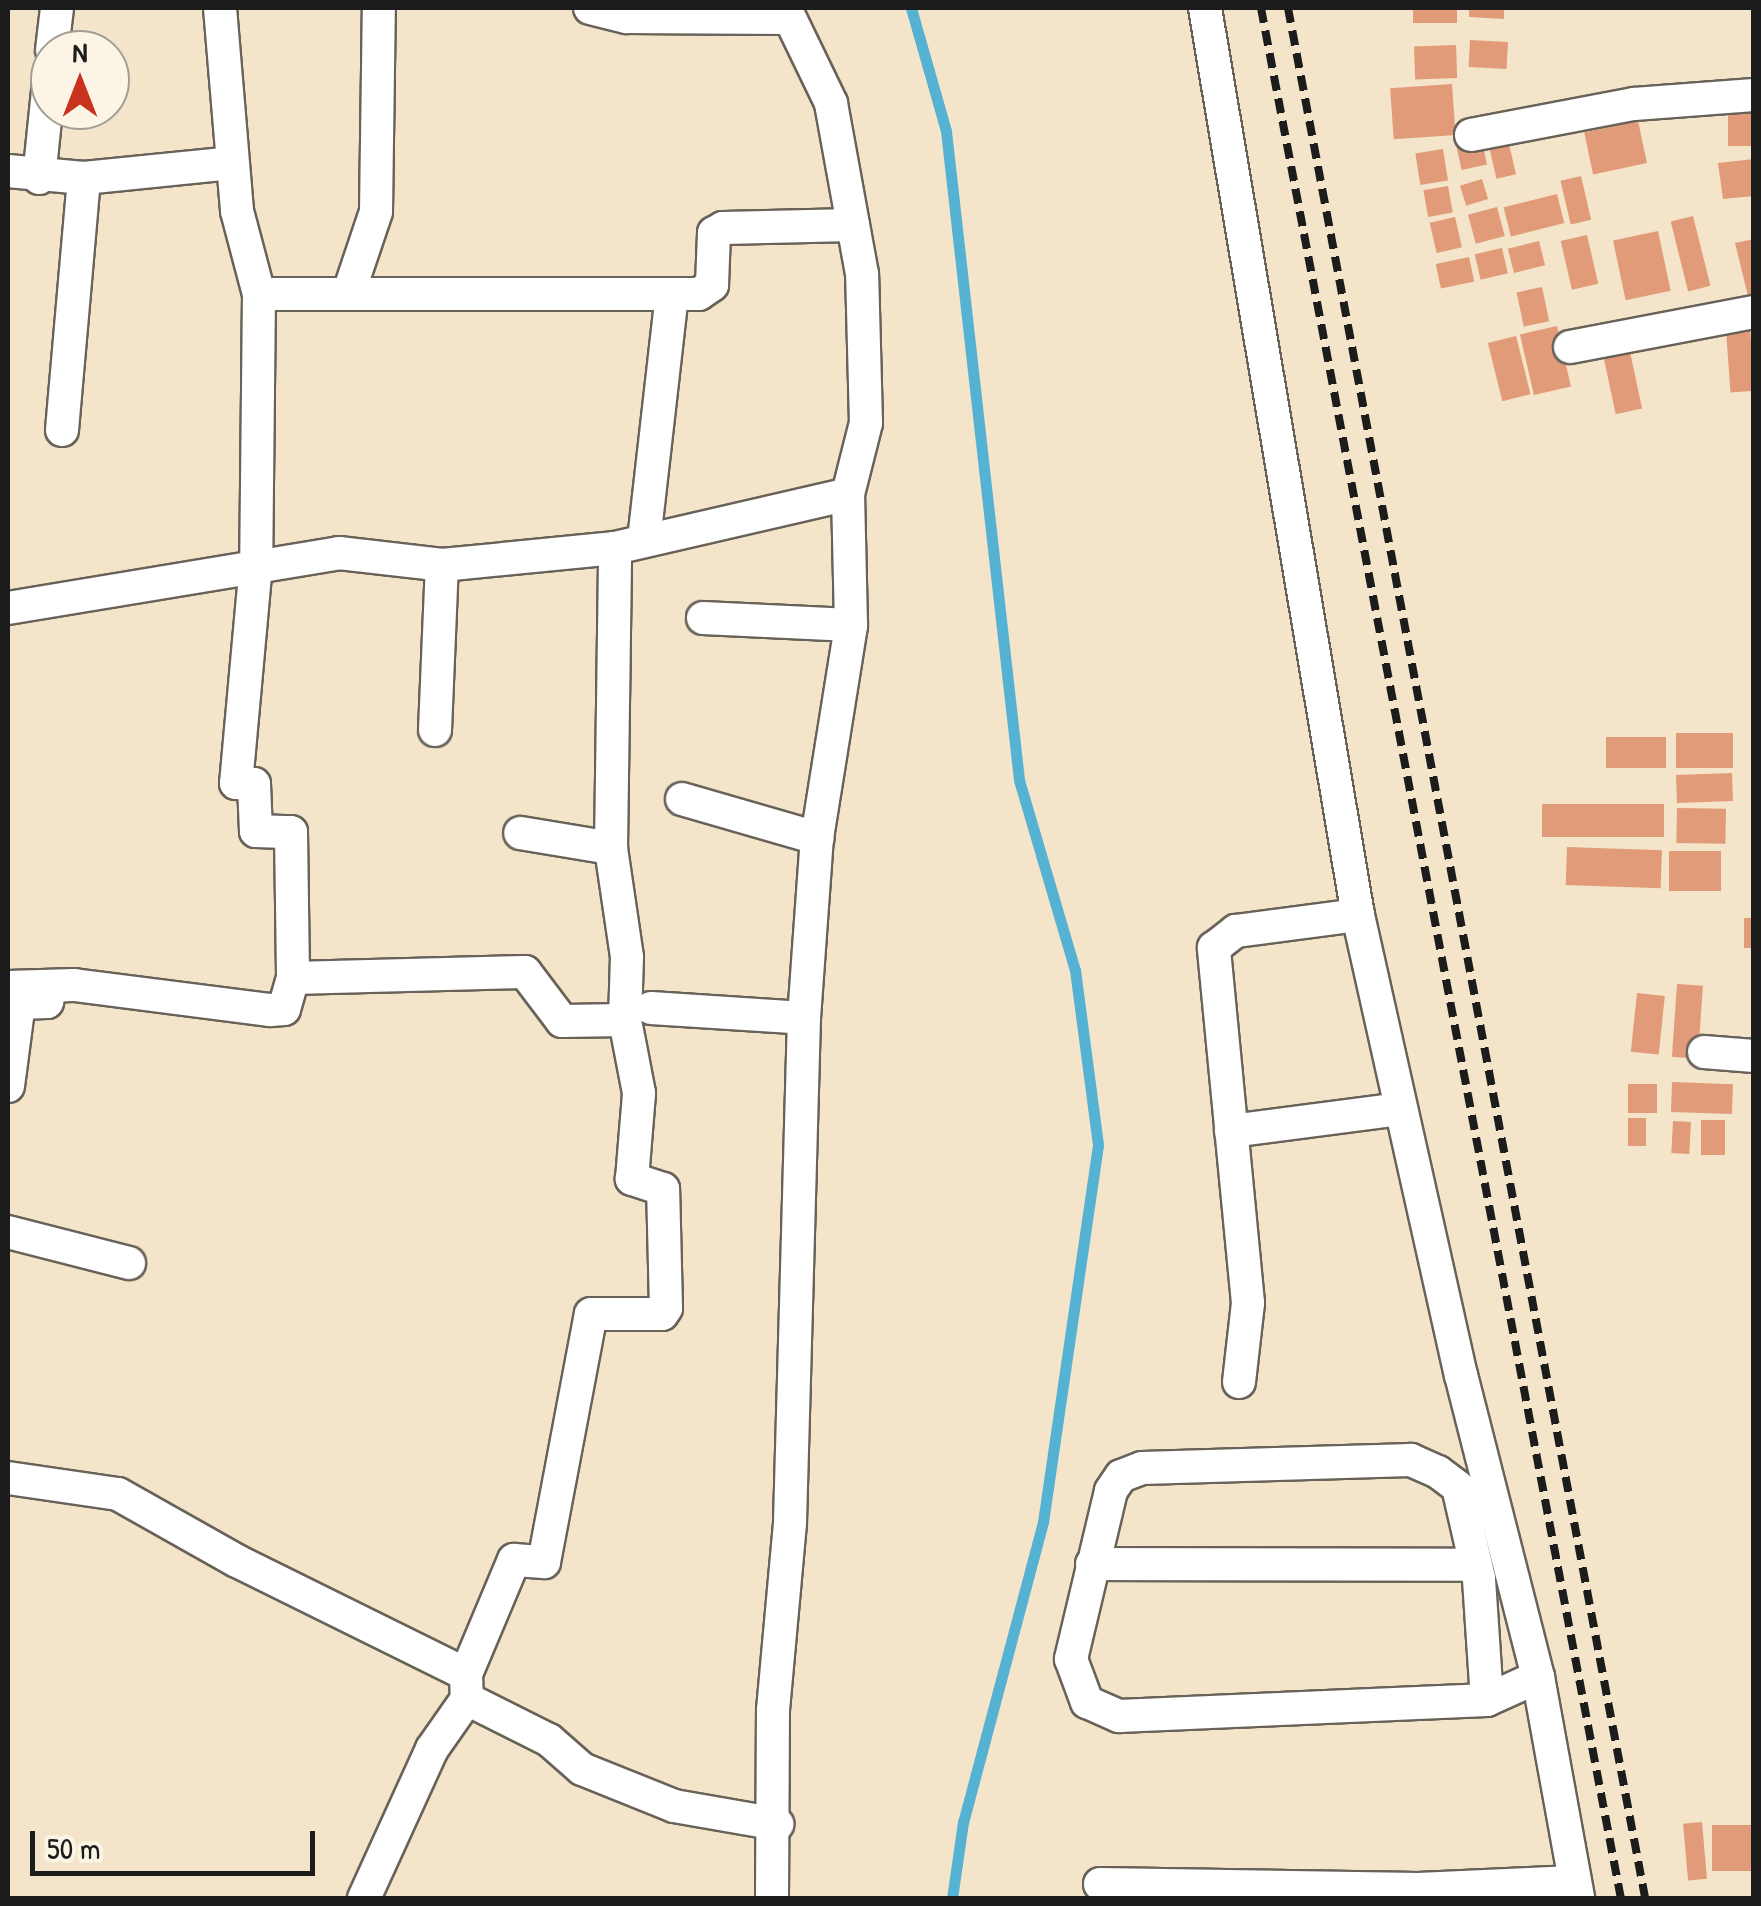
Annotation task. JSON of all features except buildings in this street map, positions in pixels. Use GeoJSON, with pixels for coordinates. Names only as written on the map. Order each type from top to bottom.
{"type":"FeatureCollection","features":[{"type":"Feature","properties":{"kind":"street"},"geometry":{"type":"LineString","coordinates":[[8,987],[52,984],[270,1010],[284,1009],[293,978],[292,832],[256,831],[254,784],[236,783],[256,564],[259,294],[231,163],[220,8]]}},
{"type":"Feature","properties":{"kind":"street"},"geometry":{"type":"LineString","coordinates":[[349,292],[376,212],[379,8]]}},
{"type":"Feature","properties":{"kind":"street"},"geometry":{"type":"LineString","coordinates":[[590,8],[627,17],[786,13],[831,102],[853,224],[867,376],[866,423],[848,494],[851,625],[818,838],[804,1018],[790,1522],[774,1710],[777,1824],[772,1898]]}},
{"type":"Feature","properties":{"kind":"street"},"geometry":{"type":"LineString","coordinates":[[1100,1884],[1576,1890],[1538,1678],[1358,914],[1206,8]]}},
{"type":"Feature","properties":{"kind":"street"},"geometry":{"type":"LineString","coordinates":[[1471,135],[1634,104],[1754,95]]}},
{"type":"Feature","properties":{"kind":"street"},"geometry":{"type":"LineString","coordinates":[[35,130],[23,174],[84,178],[231,163]]}},
{"type":"Feature","properties":{"kind":"street"},"geometry":{"type":"LineString","coordinates":[[62,430],[84,178]]}},
{"type":"Feature","properties":{"kind":"street"},"geometry":{"type":"LineString","coordinates":[[259,294],[699,294],[712,285],[714,233],[723,228],[853,224]]}},
{"type":"Feature","properties":{"kind":"street"},"geometry":{"type":"LineString","coordinates":[[364,1898],[432,1749],[467,1686],[514,1560],[544,1562],[591,1314],[662,1314],[666,1308],[663,1189],[632,1179],[639,1093],[638,1014],[611,848],[630,544],[672,296]]}},
{"type":"Feature","properties":{"kind":"street"},"geometry":{"type":"LineString","coordinates":[[1570,346],[1754,312]]}},
{"type":"Feature","properties":{"kind":"street"},"geometry":{"type":"LineString","coordinates":[[8,608],[339,553],[442,565],[630,544],[848,494]]}},
{"type":"Feature","properties":{"kind":"street"},"geometry":{"type":"LineString","coordinates":[[435,730],[442,565]]}},
{"type":"Feature","properties":{"kind":"street"},"geometry":{"type":"LineString","coordinates":[[703,618],[851,625]]}},
{"type":"Feature","properties":{"kind":"street"},"geometry":{"type":"LineString","coordinates":[[682,799],[818,838]]}},
{"type":"Feature","properties":{"kind":"street"},"geometry":{"type":"LineString","coordinates":[[520,833],[611,848]]}},
{"type":"Feature","properties":{"kind":"street"},"geometry":{"type":"LineString","coordinates":[[1239,1382],[1248,1302],[1214,948],[1236,932],[1358,914]]}},
{"type":"Feature","properties":{"kind":"street"},"geometry":{"type":"LineString","coordinates":[[293,978],[525,972],[562,1022],[638,1014],[804,1018]]}},
{"type":"Feature","properties":{"kind":"street"},"geometry":{"type":"LineString","coordinates":[[8,1086],[19,1003],[48,1002],[52,984]]}},
{"type":"Feature","properties":{"kind":"street"},"geometry":{"type":"LineString","coordinates":[[1704,1052],[1754,1056]]}},
{"type":"Feature","properties":{"kind":"street"},"geometry":{"type":"LineString","coordinates":[[1232,1131],[1401,1109]]}},
{"type":"Feature","properties":{"kind":"street"},"geometry":{"type":"LineString","coordinates":[[8,1232],[128,1263]]}},
{"type":"Feature","properties":{"kind":"street"},"geometry":{"type":"LineString","coordinates":[[1488,1700],[1475,1566],[1458,1487],[1411,1460],[1142,1468],[1121,1476],[1110,1491],[1071,1658],[1087,1702],[1120,1716],[1488,1700],[1538,1678]]}},
{"type":"Feature","properties":{"kind":"street"},"geometry":{"type":"LineString","coordinates":[[8,1478],[118,1494],[467,1686],[550,1740],[582,1769],[674,1806],[777,1824]]}},
{"type":"Feature","properties":{"kind":"street"},"geometry":{"type":"LineString","coordinates":[[1092,1564],[1475,1566]]}},
{"type":"Feature","properties":{"kind":"waterway"},"geometry":{"type":"LineString","coordinates":[[911,8],[946,131],[1019,780],[1075,970],[1098,1145],[1043,1522],[963,1822],[952,1898]]}},
{"type":"Feature","properties":{"kind":"railway"},"geometry":{"type":"LineString","coordinates":[[1261,8],[1621,1898]]}},
{"type":"Feature","properties":{"kind":"railway"},"geometry":{"type":"LineString","coordinates":[[1288,8],[1645,1898]]}}]}
